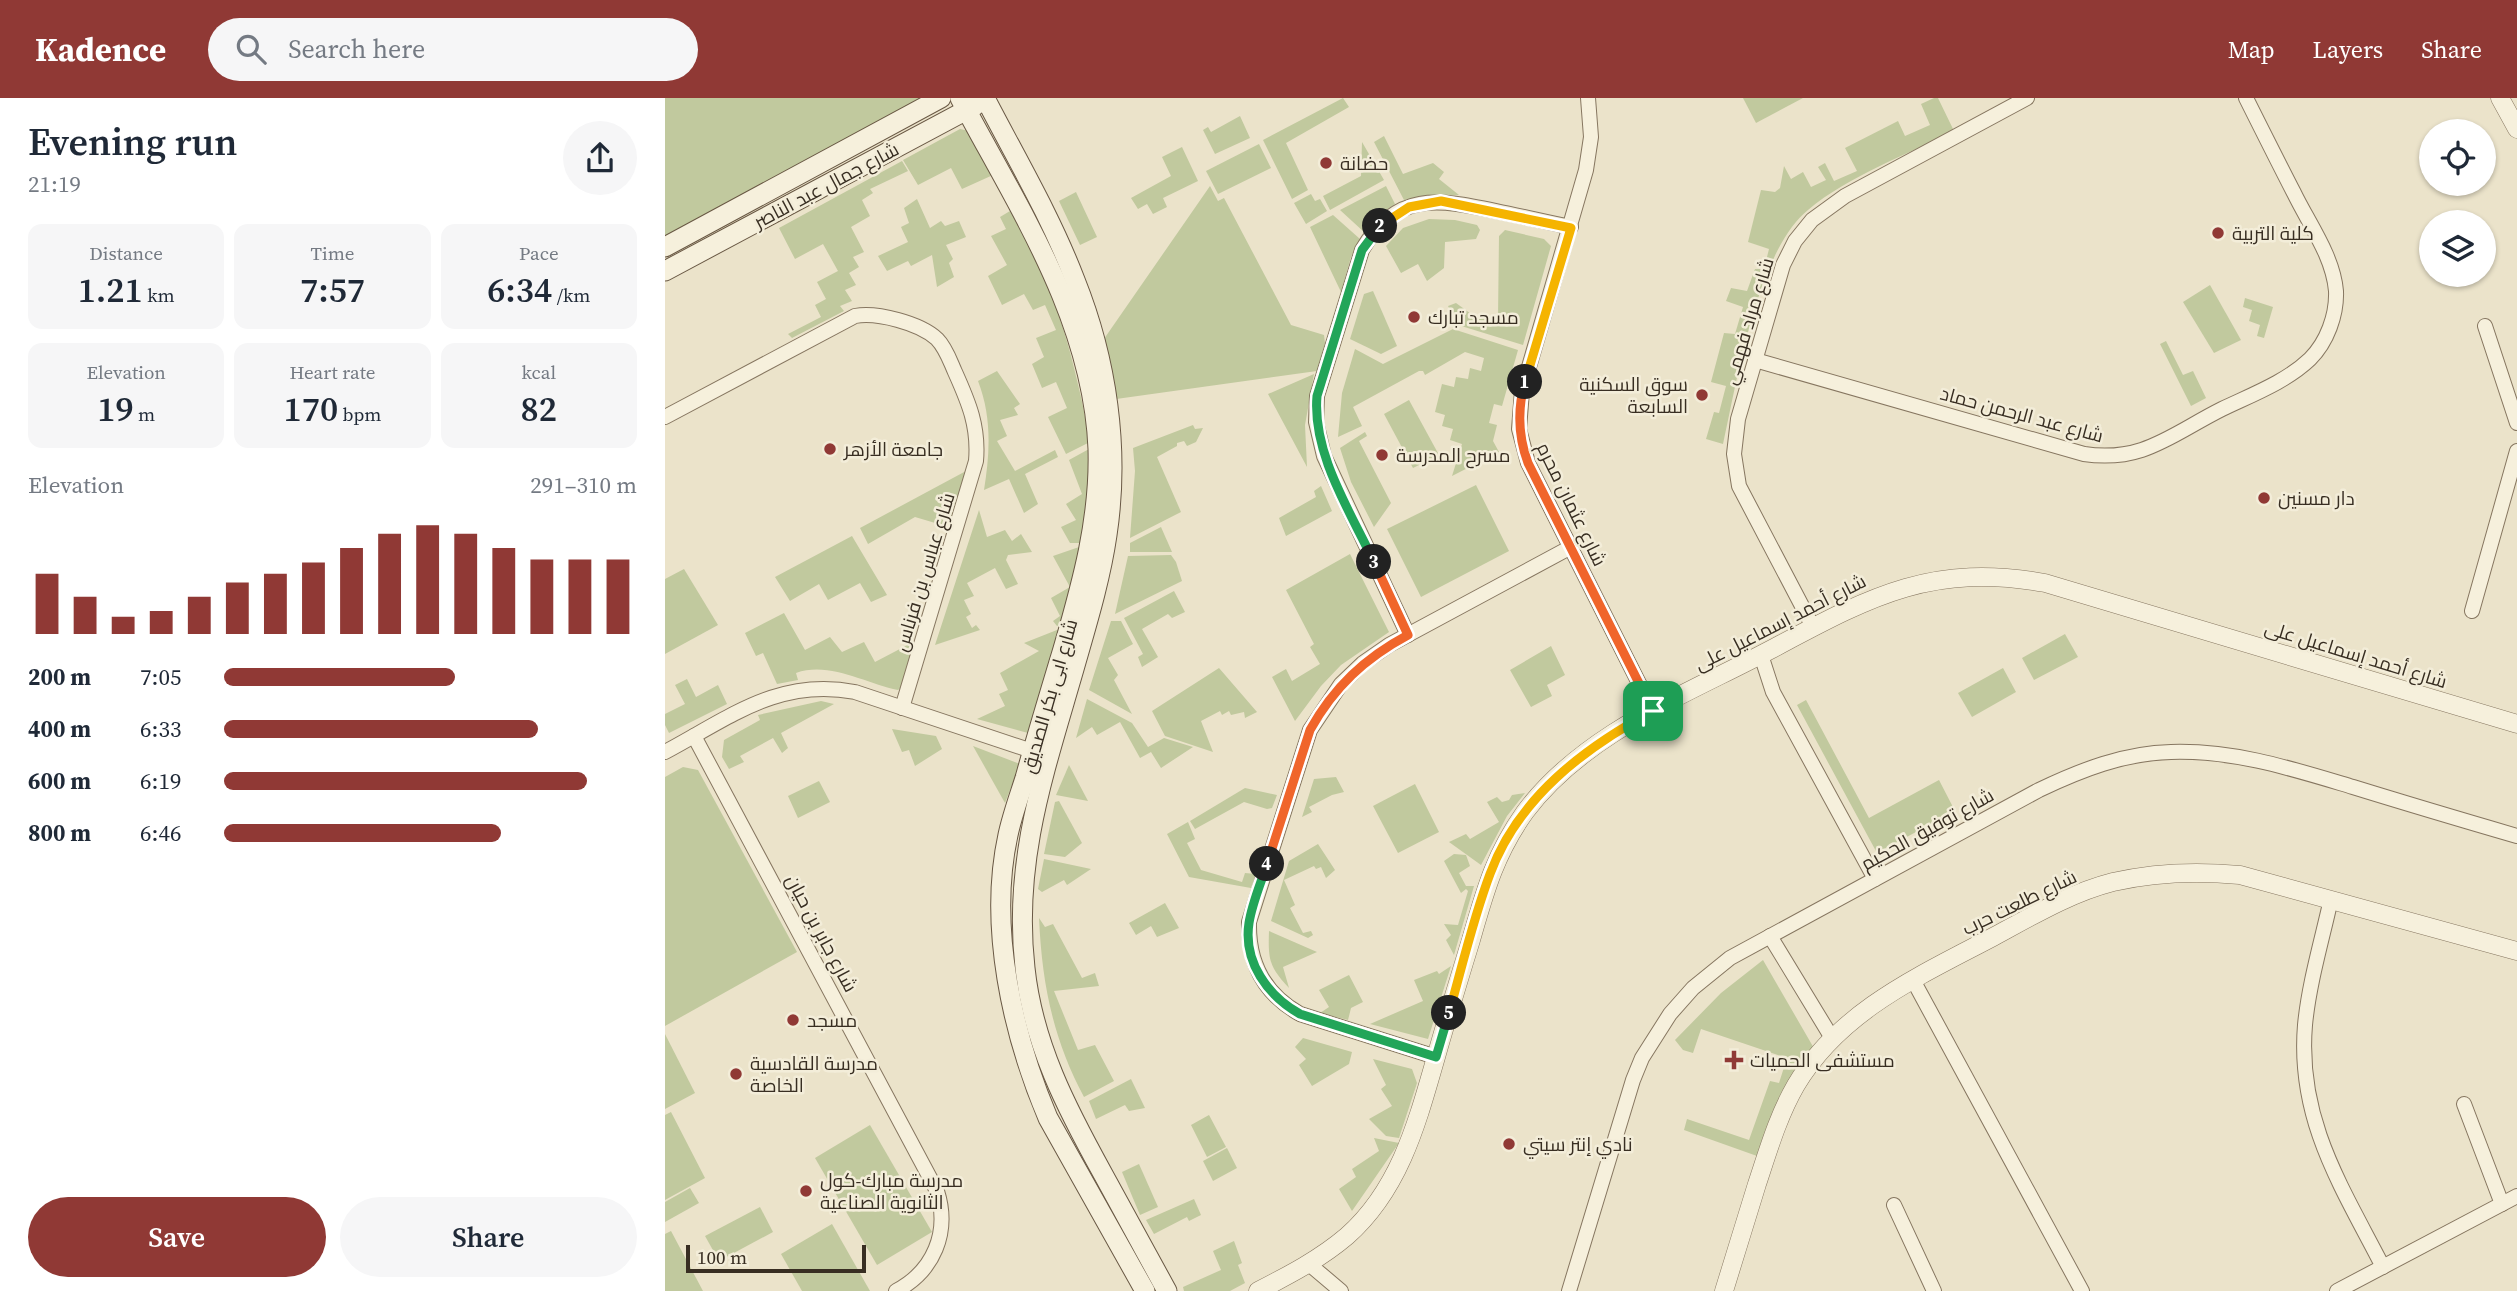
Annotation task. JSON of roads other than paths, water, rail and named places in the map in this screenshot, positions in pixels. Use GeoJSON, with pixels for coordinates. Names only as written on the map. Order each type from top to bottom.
{"type":"FeatureCollection","features":[{"type":"Feature","properties":{"kind":"main road","name":"شارع جمال عبد الناصر"},"geometry":{"type":"LineString","coordinates":[[665,247],[941,98]]}},
{"type":"Feature","properties":{"kind":"main road","name":"شارع جمال عبد الناصر"},"geometry":{"type":"LineString","coordinates":[[665,271],[963,104],[986,98]]}},
{"type":"Feature","properties":{"kind":"main road","name":"شارع ابى بكر الصديق"},"geometry":{"type":"LineString","coordinates":[[986,98],[1063,251],[1086,309],[1102,368],[1111,429],[1112,485],[1103,563],[1041,754],[1008,835],[1002,920],[1007,976],[1018,1034],[1036,1090],[1061,1144],[1145,1291]]}},
{"type":"Feature","properties":{"kind":"main road","name":"شارع ابى بكر الصديق"},"geometry":{"type":"LineString","coordinates":[[963,104],[1054,276],[1069,311],[1092,394],[1098,448],[1097,502],[1089,555],[1041,754],[1027,843],[1021,921],[1025,972],[1036,1025],[1053,1077],[1167,1291]]}},
{"type":"Feature","properties":{"kind":"main road"},"geometry":{"type":"LineString","coordinates":[[993,160],[1011,149]]}},
{"type":"Feature","properties":{"kind":"main road"},"geometry":{"type":"LineString","coordinates":[[1086,1185],[1103,1175]]}},
{"type":"Feature","properties":{"kind":"street","name":"شارع عثمان محرم"},"geometry":{"type":"LineString","coordinates":[[1588,98],[1591,120],[1590,154],[1571,228],[1522,391],[1519,418],[1521,441],[1528,463],[1653,711]]}},
{"type":"Feature","properties":{"kind":"street","name":"شارع مراد فهمي"},"geometry":{"type":"LineString","coordinates":[[1813,627],[1742,496],[1736,476],[1734,454],[1736,430],[1783,265],[1795,241],[1812,220],[1845,196],[2027,98]]}},
{"type":"Feature","properties":{"kind":"street","name":"شارع عبد الرحمن حماد"},"geometry":{"type":"LineString","coordinates":[[1755,360],[2102,457],[2120,456],[2154,447],[2196,422],[2267,387],[2303,364],[2318,349],[2332,320],[2336,292],[2324,250],[2246,98]]}},
{"type":"Feature","properties":{"kind":"street"},"geometry":{"type":"LineString","coordinates":[[2500,98],[2517,129]]}},
{"type":"Feature","properties":{"kind":"street"},"geometry":{"type":"LineString","coordinates":[[1408,635],[1324,456],[1316,422],[1317,396],[1362,250],[1368,239],[1386,220],[1409,207],[1430,201],[1452,202],[1571,228]]}},
{"type":"Feature","properties":{"kind":"street","name":"شارع عباس بن فرناس"},"geometry":{"type":"LineString","coordinates":[[665,417],[855,316],[865,314],[885,317],[922,329],[941,343],[972,410],[977,437],[976,461],[902,708]]}},
{"type":"Feature","properties":{"kind":"street"},"geometry":{"type":"LineString","coordinates":[[2485,326],[2517,423]]}},
{"type":"Feature","properties":{"kind":"street"},"geometry":{"type":"LineString","coordinates":[[2472,611],[2517,451]]}},
{"type":"Feature","properties":{"kind":"street"},"geometry":{"type":"LineString","coordinates":[[1436,1057],[1291,1009],[1274,995],[1261,978],[1252,958],[1248,936],[1249,922],[1310,730],[1329,699],[1351,673],[1376,653],[1571,547]]}},
{"type":"Feature","properties":{"kind":"street","name":"شارع أحمد إسماعيل على"},"geometry":{"type":"LineString","coordinates":[[1258,1291],[1309,1264],[1353,1230],[1390,1184],[1413,1137],[1490,873],[1513,831],[1541,793],[1570,764],[1603,739],[1873,597],[1919,583],[1963,577],[2025,579],[2058,586],[2517,724]]}},
{"type":"Feature","properties":{"kind":"street"},"geometry":{"type":"LineString","coordinates":[[1761,655],[1773,692],[1875,879]]}},
{"type":"Feature","properties":{"kind":"street"},"geometry":{"type":"LineString","coordinates":[[665,752],[756,703],[798,689],[841,689],[1041,754]]}},
{"type":"Feature","properties":{"kind":"street","name":"شارع جابر بن حيان"},"geometry":{"type":"LineString","coordinates":[[694,736],[937,1191],[943,1213],[939,1243],[920,1275],[896,1291]]}},
{"type":"Feature","properties":{"kind":"street","name":"شارع توفيق الحكيم"},"geometry":{"type":"LineString","coordinates":[[1569,1291],[1633,1080],[1670,1014],[1693,988],[1730,958],[2039,790],[2081,771],[2124,758],[2169,752],[2215,752],[2260,760],[2517,836]]}},
{"type":"Feature","properties":{"kind":"street","name":"شارع طلعت حرب"},"geometry":{"type":"LineString","coordinates":[[1724,1291],[1778,1120],[1796,1085],[1832,1038],[1862,1012],[1913,980],[2062,901],[2137,877],[2188,872],[2227,874],[2254,878],[2517,951]]}},
{"type":"Feature","properties":{"kind":"street"},"geometry":{"type":"LineString","coordinates":[[2331,899],[2305,1024],[2304,1065],[2310,1105],[2321,1145],[2383,1267]]}},
{"type":"Feature","properties":{"kind":"street"},"geometry":{"type":"LineString","coordinates":[[1770,936],[1832,1038]]}},
{"type":"Feature","properties":{"kind":"street"},"geometry":{"type":"LineString","coordinates":[[1913,980],[2082,1291]]}},
{"type":"Feature","properties":{"kind":"street"},"geometry":{"type":"LineString","coordinates":[[2464,1104],[2502,1204]]}},
{"type":"Feature","properties":{"kind":"street"},"geometry":{"type":"LineString","coordinates":[[2337,1291],[2517,1196]]}},
{"type":"Feature","properties":{"kind":"street"},"geometry":{"type":"LineString","coordinates":[[1894,1205],[1934,1291]]}},
{"type":"Feature","properties":{"kind":"street"},"geometry":{"type":"LineString","coordinates":[[1309,1264],[1341,1291]]}},
{"type":"Feature","properties":{"kind":"place","name":"حضانة"},"geometry":{"type":"Point","coordinates":[1326,163]}},
{"type":"Feature","properties":{"kind":"place","name":"كلية التربية"},"geometry":{"type":"Point","coordinates":[2218,233]}},
{"type":"Feature","properties":{"kind":"place","name":"مسجد تبارك"},"geometry":{"type":"Point","coordinates":[1414,317]}},
{"type":"Feature","properties":{"kind":"place","name":"سوق السكنية السابعة"},"geometry":{"type":"Point","coordinates":[1702,395]}},
{"type":"Feature","properties":{"kind":"place","name":"جامعة الأزهر"},"geometry":{"type":"Point","coordinates":[830,449]}},
{"type":"Feature","properties":{"kind":"place","name":"مسرح المدرسة"},"geometry":{"type":"Point","coordinates":[1382,455]}},
{"type":"Feature","properties":{"kind":"place","name":"دار مسنين"},"geometry":{"type":"Point","coordinates":[2264,498]}},
{"type":"Feature","properties":{"kind":"place","name":"مسجد"},"geometry":{"type":"Point","coordinates":[793,1020]}},
{"type":"Feature","properties":{"kind":"place","name":"مستشفى الحميات"},"geometry":{"type":"Point","coordinates":[1734,1060]}},
{"type":"Feature","properties":{"kind":"place","name":"مدرسة القادسية الخاصة"},"geometry":{"type":"Point","coordinates":[736,1074]}},
{"type":"Feature","properties":{"kind":"place","name":"نادي إنتر سيتي"},"geometry":{"type":"Point","coordinates":[1509,1144]}},
{"type":"Feature","properties":{"kind":"place","name":"مدرسة مبارك-كول الثانوية الصناعية"},"geometry":{"type":"Point","coordinates":[806,1191]}}]}
